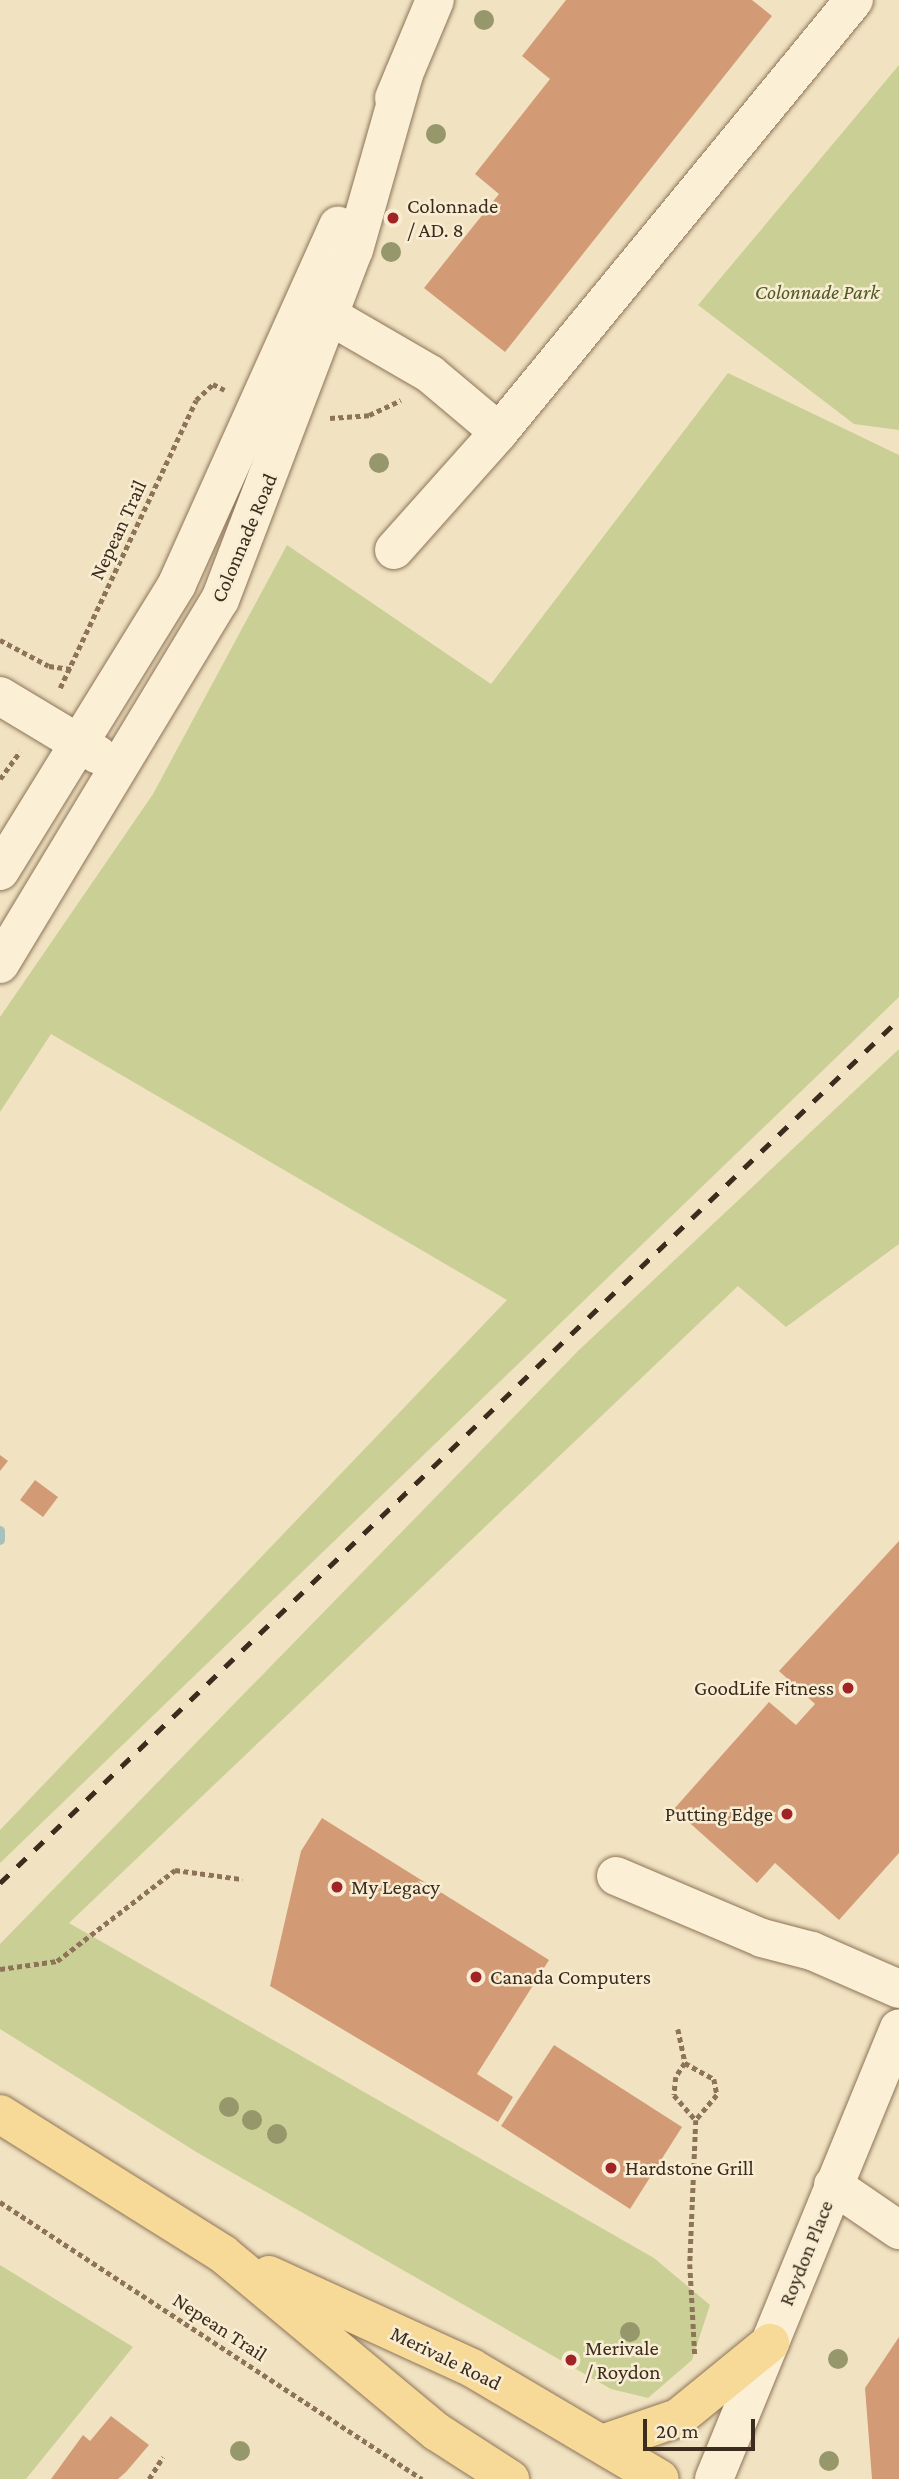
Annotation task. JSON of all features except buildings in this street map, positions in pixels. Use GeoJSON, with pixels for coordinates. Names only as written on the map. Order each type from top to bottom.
{"type":"FeatureCollection","features":[{"type":"Feature","properties":{"kind":"main road","name":"Merivale Road"},"geometry":{"type":"LineString","coordinates":[[0,2114],[223,2254],[471,2368],[660,2479]]}},
{"type":"Feature","properties":{"kind":"main road","name":"Merivale Road"},"geometry":{"type":"LineString","coordinates":[[223,2254],[438,2432],[510,2479]]}},
{"type":"Feature","properties":{"kind":"main road"},"geometry":{"type":"LineString","coordinates":[[602,2444],[678,2418],[770,2343]]}},
{"type":"Feature","properties":{"kind":"street","name":"Colonnade Road"},"geometry":{"type":"LineString","coordinates":[[0,871],[77,741],[177,584],[258,406],[435,0]]}},
{"type":"Feature","properties":{"kind":"street"},"geometry":{"type":"LineString","coordinates":[[394,550],[499,432],[854,0]]}},
{"type":"Feature","properties":{"kind":"street","name":"Colonnade Road"},"geometry":{"type":"LineString","coordinates":[[0,964],[220,600],[354,250],[404,75]]}},
{"type":"Feature","properties":{"kind":"street"},"geometry":{"type":"LineString","coordinates":[[330,316],[430,374],[499,432]]}},
{"type":"Feature","properties":{"kind":"street"},"geometry":{"type":"LineString","coordinates":[[0,696],[117,768]]}},
{"type":"Feature","properties":{"kind":"street"},"geometry":{"type":"LineString","coordinates":[[616,1876],[762,1938],[812,1951],[899,1989]]}},
{"type":"Feature","properties":{"kind":"street","name":"Roydon Place"},"geometry":{"type":"LineString","coordinates":[[714,2479],[899,2028]]}},
{"type":"Feature","properties":{"kind":"street"},"geometry":{"type":"LineString","coordinates":[[833,2185],[899,2230]]}},
{"type":"Feature","properties":{"kind":"path","name":"Nepean Trail"},"geometry":{"type":"LineString","coordinates":[[0,640],[49,666],[71,669],[196,400],[213,384],[258,406]]}},
{"type":"Feature","properties":{"kind":"path"},"geometry":{"type":"LineString","coordinates":[[0,1969],[57,1961],[175,1870],[242,1879]]}},
{"type":"Feature","properties":{"kind":"path"},"geometry":{"type":"LineString","coordinates":[[678,2029],[685,2063],[676,2077],[674,2095],[696,2120]]}},
{"type":"Feature","properties":{"kind":"path"},"geometry":{"type":"LineString","coordinates":[[685,2063],[714,2078],[717,2095],[696,2120],[690,2264],[695,2357]]}},
{"type":"Feature","properties":{"kind":"path","name":"Nepean Trail"},"geometry":{"type":"LineString","coordinates":[[0,2202],[422,2479]]}},
{"type":"Feature","properties":{"kind":"path"},"geometry":{"type":"LineString","coordinates":[[149,2479],[163,2457]]}},
{"type":"Feature","properties":{"kind":"green space","name":"Colonnade Park"},"geometry":{"type":"Polygon","coordinates":[[[899,65],[899,430],[854,424],[698,305],[899,65]]]}},
{"type":"Feature","properties":{"kind":"green space"},"geometry":{"type":"Polygon","coordinates":[[[728,373],[899,455],[899,997],[0,1863],[0,1830],[507,1300],[51,1034],[0,1112],[0,1017],[153,794],[287,545],[491,684],[728,373]]]}},
{"type":"Feature","properties":{"kind":"green space"},"geometry":{"type":"Polygon","coordinates":[[[899,1049],[899,1244],[786,1327],[738,1286],[69,1923],[654,2258],[710,2305],[692,2360],[648,2398],[611,2389],[198,2153],[0,2029],[0,1944],[579,1350],[899,1049]]]}},
{"type":"Feature","properties":{"kind":"green space"},"geometry":{"type":"Polygon","coordinates":[[[0,2265],[133,2347],[26,2479],[0,2479],[0,2265]]]}},
{"type":"Feature","properties":{"kind":"waterway"},"geometry":{"type":"LineString","coordinates":[[0,1531],[0,1540]]}},
{"type":"Feature","properties":{"kind":"railway"},"geometry":{"type":"LineString","coordinates":[[0,1883],[899,1019]]}},
{"type":"Feature","properties":{"kind":"place","name":"Colonnade / AD. 8"},"geometry":{"type":"Point","coordinates":[393,218]}},
{"type":"Feature","properties":{"kind":"place","name":"GoodLife Fitness"},"geometry":{"type":"Point","coordinates":[848,1688]}},
{"type":"Feature","properties":{"kind":"place","name":"Putting Edge"},"geometry":{"type":"Point","coordinates":[787,1814]}},
{"type":"Feature","properties":{"kind":"place","name":"My Legacy"},"geometry":{"type":"Point","coordinates":[337,1887]}},
{"type":"Feature","properties":{"kind":"place","name":"Canada Computers"},"geometry":{"type":"Point","coordinates":[476,1977]}},
{"type":"Feature","properties":{"kind":"place","name":"Hardstone Grill"},"geometry":{"type":"Point","coordinates":[611,2168]}},
{"type":"Feature","properties":{"kind":"place","name":"Merivale / Roydon"},"geometry":{"type":"Point","coordinates":[571,2360]}}]}
